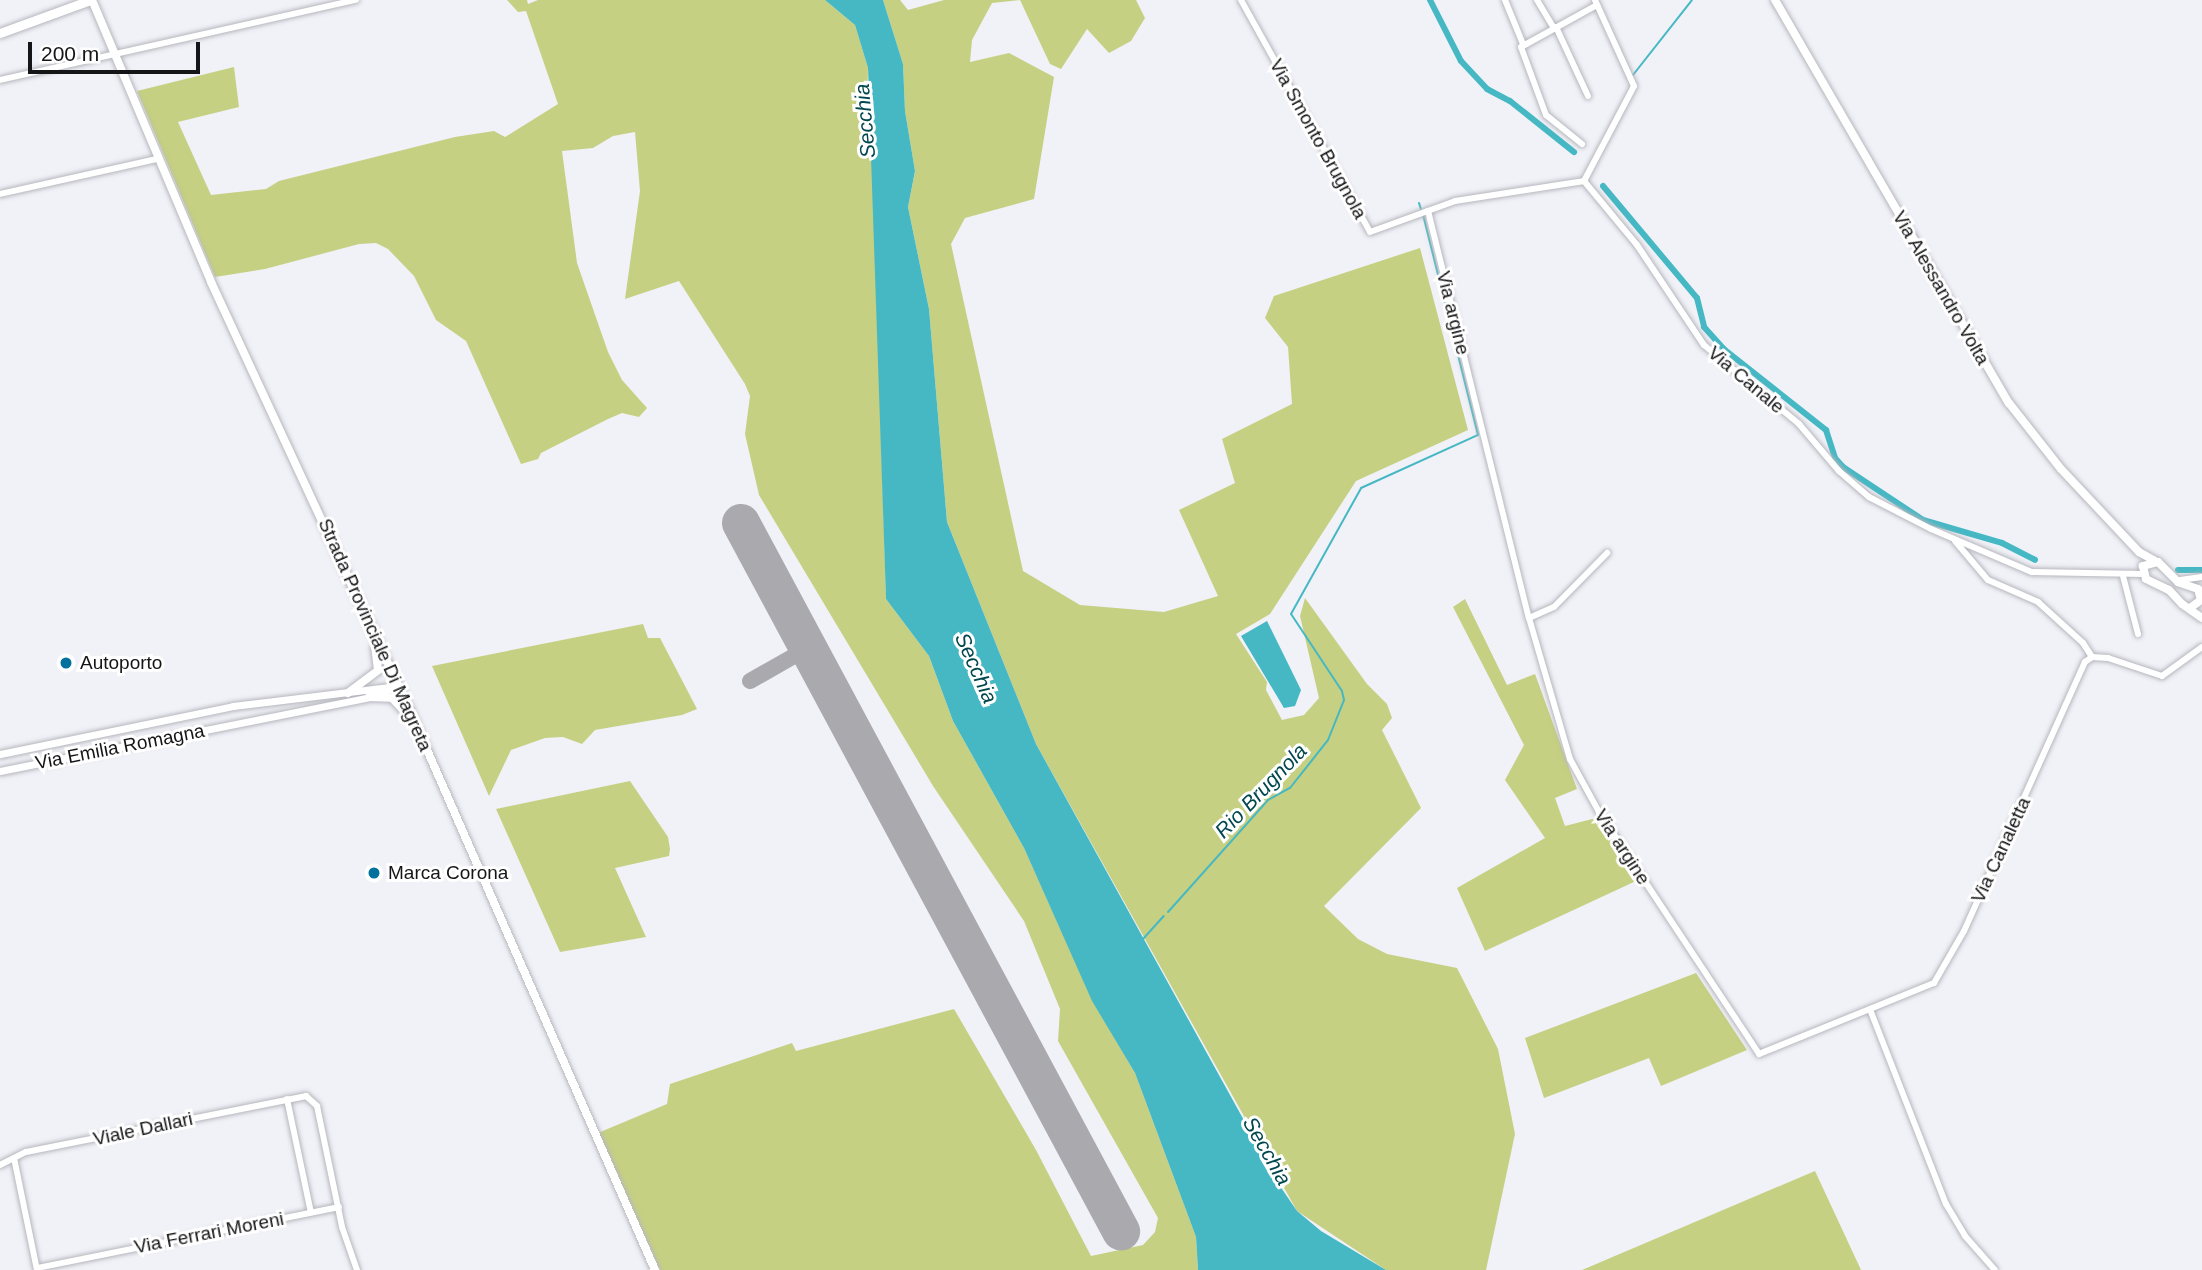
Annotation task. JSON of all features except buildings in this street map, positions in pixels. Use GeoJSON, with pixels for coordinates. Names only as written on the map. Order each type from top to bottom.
{"type":"FeatureCollection","features":[{"type":"Feature","properties":{"kind":"main road"},"geometry":{"type":"LineString","coordinates":[[54,13],[76,0]]}},
{"type":"Feature","properties":{"kind":"main road"},"geometry":{"type":"LineString","coordinates":[[0,33],[90,0]]}},
{"type":"Feature","properties":{"kind":"main road","name":"Strada Provinciale Di Magreta"},"geometry":{"type":"LineString","coordinates":[[90,0],[157,159],[399,686],[655,1270]]}},
{"type":"Feature","properties":{"kind":"main road","name":"Via Alessandro Volta"},"geometry":{"type":"LineString","coordinates":[[1775,0],[2009,403],[2061,469],[2139,552]]}},
{"type":"Feature","properties":{"kind":"main road"},"geometry":{"type":"LineString","coordinates":[[2139,552],[2155,561],[2175,579],[2198,589],[2202,599],[2190,608]]}},
{"type":"Feature","properties":{"kind":"main road"},"geometry":{"type":"LineString","coordinates":[[2139,552],[2143,570],[2202,618]]}},
{"type":"Feature","properties":{"kind":"main road"},"geometry":{"type":"LineString","coordinates":[[2143,570],[2155,561]]}},
{"type":"Feature","properties":{"kind":"main road"},"geometry":{"type":"LineString","coordinates":[[348,692],[365,684],[378,670],[378,653],[365,611]]}},
{"type":"Feature","properties":{"kind":"main road"},"geometry":{"type":"LineString","coordinates":[[369,697],[398,701],[418,743],[425,747]]}},
{"type":"Feature","properties":{"kind":"street"},"geometry":{"type":"LineString","coordinates":[[0,80],[356,0]]}},
{"type":"Feature","properties":{"kind":"street","name":"Via Smonto Brugnola"},"geometry":{"type":"LineString","coordinates":[[1241,0],[1370,232],[1466,199],[1584,181]]}},
{"type":"Feature","properties":{"kind":"street"},"geometry":{"type":"LineString","coordinates":[[1505,0],[1523,44],[1522,52],[1546,115],[1582,144]]}},
{"type":"Feature","properties":{"kind":"street"},"geometry":{"type":"LineString","coordinates":[[1537,0],[1555,28],[1588,96]]}},
{"type":"Feature","properties":{"kind":"street"},"geometry":{"type":"LineString","coordinates":[[1523,44],[1596,3],[1634,86],[1584,181]]}},
{"type":"Feature","properties":{"kind":"street"},"geometry":{"type":"LineString","coordinates":[[0,194],[157,159]]}},
{"type":"Feature","properties":{"kind":"street","name":"Via Canale"},"geometry":{"type":"LineString","coordinates":[[1584,181],[1630,236],[1696,335],[1715,356],[1799,424],[1859,489],[1954,539],[2032,572],[2123,576],[2143,570]]}},
{"type":"Feature","properties":{"kind":"street","name":"Via argine"},"geometry":{"type":"LineString","coordinates":[[1424,212],[1529,618],[1570,759],[1612,833],[1759,1054]]}},
{"type":"Feature","properties":{"kind":"street"},"geometry":{"type":"LineString","coordinates":[[1954,539],[1988,580],[2038,602],[2092,657],[2162,676],[2202,646]]}},
{"type":"Feature","properties":{"kind":"street"},"geometry":{"type":"LineString","coordinates":[[1529,618],[1554,607],[1607,553]]}},
{"type":"Feature","properties":{"kind":"street"},"geometry":{"type":"LineString","coordinates":[[2123,576],[2138,634]]}},
{"type":"Feature","properties":{"kind":"street"},"geometry":{"type":"LineString","coordinates":[[2175,579],[2202,577]]}},
{"type":"Feature","properties":{"kind":"street","name":"Via Canaletta"},"geometry":{"type":"LineString","coordinates":[[1759,1054],[1871,1012],[1923,989],[1945,969],[2033,782],[2080,667],[2092,657]]}},
{"type":"Feature","properties":{"kind":"street","name":"Via Emilia Romagna"},"geometry":{"type":"LineString","coordinates":[[0,754],[233,706],[399,686]]}},
{"type":"Feature","properties":{"kind":"street","name":"Via Emilia Romagna"},"geometry":{"type":"LineString","coordinates":[[0,771],[369,697],[399,686]]}},
{"type":"Feature","properties":{"kind":"street"},"geometry":{"type":"LineString","coordinates":[[233,706],[242,713],[241,723]]}},
{"type":"Feature","properties":{"kind":"street"},"geometry":{"type":"LineString","coordinates":[[1871,1012],[1946,1204],[1965,1236],[1994,1270]]}},
{"type":"Feature","properties":{"kind":"street"},"geometry":{"type":"LineString","coordinates":[[311,1213],[288,1099],[306,1096],[315,1101],[339,1207],[357,1270]]}},
{"type":"Feature","properties":{"kind":"street","name":"Viale Dallari"},"geometry":{"type":"LineString","coordinates":[[0,1165],[14,1158],[288,1099]]}},
{"type":"Feature","properties":{"kind":"street"},"geometry":{"type":"LineString","coordinates":[[14,1158],[37,1269]]}},
{"type":"Feature","properties":{"kind":"street","name":"Via Ferrari Moreni"},"geometry":{"type":"LineString","coordinates":[[37,1269],[339,1207]]}},
{"type":"Feature","properties":{"kind":"green space"},"geometry":{"type":"Polygon","coordinates":[[[507,0],[527,0],[528,4],[538,0],[825,0],[855,25],[868,68],[867,119],[873,160],[886,599],[929,656],[953,721],[1024,848],[1092,1000],[1135,1073],[1196,1237],[1198,1270],[660,1270],[598,1133],[667,1104],[670,1084],[792,1043],[796,1051],[954,1009],[1036,1150],[1091,1256],[1143,1245],[1155,1232],[1158,1218],[1058,1041],[1060,1009],[1024,921],[933,786],[759,495],[745,434],[750,396],[745,384],[679,281],[625,299],[640,191],[635,132],[613,136],[593,148],[562,151],[577,263],[608,352],[622,380],[647,408],[639,417],[622,413],[608,419],[541,453],[538,459],[521,464],[466,341],[436,320],[414,276],[388,249],[376,243],[359,244],[265,269],[215,277],[137,91],[234,67],[239,107],[178,122],[211,195],[266,189],[279,181],[455,137],[494,131],[505,137],[558,104],[526,11],[518,12],[507,0]]]}},
{"type":"Feature","properties":{"kind":"green space"},"geometry":{"type":"Polygon","coordinates":[[[883,0],[900,0],[908,10],[944,0],[1020,0],[992,3],[972,40],[970,62],[1009,53],[1054,77],[1034,199],[965,218],[951,244],[1023,571],[1080,605],[1164,612],[1218,596],[1179,510],[1235,483],[1222,439],[1292,404],[1288,347],[1265,318],[1274,296],[1420,248],[1468,430],[1356,481],[1270,614],[1236,634],[1267,682],[1266,690],[1282,720],[1304,715],[1319,698],[1300,616],[1305,598],[1367,684],[1387,704],[1392,718],[1382,730],[1421,808],[1324,906],[1358,939],[1387,954],[1457,968],[1498,1049],[1515,1134],[1486,1270],[1386,1270],[1297,1211],[1036,744],[947,522],[929,309],[908,207],[915,171],[905,111],[903,64],[883,0]]]}},
{"type":"Feature","properties":{"kind":"green space"},"geometry":{"type":"Polygon","coordinates":[[[1020,0],[1136,0],[1145,18],[1131,41],[1109,53],[1087,29],[1061,69],[1050,64],[1020,0]]]}},
{"type":"Feature","properties":{"kind":"green space"},"geometry":{"type":"Polygon","coordinates":[[[1465,599],[1507,685],[1535,674],[1577,789],[1555,798],[1565,826],[1596,818],[1636,881],[1485,951],[1457,888],[1545,838],[1505,780],[1524,745],[1453,607],[1465,599]]]}},
{"type":"Feature","properties":{"kind":"green space"},"geometry":{"type":"Polygon","coordinates":[[[643,624],[648,638],[660,638],[697,709],[682,715],[595,730],[582,744],[563,737],[545,738],[511,750],[489,796],[432,666],[643,624]]]}},
{"type":"Feature","properties":{"kind":"green space"},"geometry":{"type":"Polygon","coordinates":[[[630,781],[668,837],[670,849],[669,856],[615,868],[646,937],[560,952],[496,809],[630,781]]]}},
{"type":"Feature","properties":{"kind":"green space"},"geometry":{"type":"Polygon","coordinates":[[[1696,973],[1747,1050],[1661,1086],[1649,1058],[1544,1098],[1525,1038],[1696,973]]]}},
{"type":"Feature","properties":{"kind":"green space"},"geometry":{"type":"Polygon","coordinates":[[[1815,1171],[1861,1270],[1582,1270],[1815,1171]]]}},
{"type":"Feature","properties":{"kind":"water","name":"Secchia"},"geometry":{"type":"Polygon","coordinates":[[[825,0],[883,0],[903,64],[905,111],[915,171],[908,207],[929,309],[947,522],[1036,744],[1282,1189],[1297,1211],[1321,1231],[1386,1270],[1198,1270],[1196,1237],[1135,1073],[1092,1001],[1024,848],[953,721],[929,656],[886,599],[868,68],[855,25],[825,0]]]}},
{"type":"Feature","properties":{"kind":"water"},"geometry":{"type":"Polygon","coordinates":[[[1267,621],[1301,690],[1295,706],[1284,708],[1241,636],[1267,621]]]}},
{"type":"Feature","properties":{"kind":"waterway"},"geometry":{"type":"LineString","coordinates":[[1430,0],[1461,61],[1487,89],[1510,101],[1574,152]]}},
{"type":"Feature","properties":{"kind":"waterway","name":"Rio Brugnola"},"geometry":{"type":"LineString","coordinates":[[1633,75],[1692,0]]}},
{"type":"Feature","properties":{"kind":"waterway"},"geometry":{"type":"LineString","coordinates":[[1603,186],[1697,298],[1704,327],[1725,350],[1826,430],[1835,458],[1843,467],[1923,520],[2002,543],[2035,560]]}},
{"type":"Feature","properties":{"kind":"waterway","name":"Rio Brugnola"},"geometry":{"type":"LineString","coordinates":[[1419,203],[1421,209]]}},
{"type":"Feature","properties":{"kind":"waterway","name":"Rio Brugnola"},"geometry":{"type":"LineString","coordinates":[[1168,912],[1268,800],[1290,788],[1328,740],[1344,700],[1342,691],[1291,614],[1361,488],[1478,435],[1423,215]]}},
{"type":"Feature","properties":{"kind":"waterway"},"geometry":{"type":"LineString","coordinates":[[2178,570],[2202,570]]}},
{"type":"Feature","properties":{"kind":"waterway","name":"Rio Brugnola"},"geometry":{"type":"LineString","coordinates":[[1143,939],[1164,916]]}},
{"type":"Feature","properties":{"kind":"taxiway"},"geometry":{"type":"LineString","coordinates":[[750,681],[808,648]]}},
{"type":"Feature","properties":{"kind":"runway"},"geometry":{"type":"LineString","coordinates":[[741,523],[1121,1231]]}},
{"type":"Feature","properties":{"kind":"place","name":"Autoporto"},"geometry":{"type":"Point","coordinates":[66,663]}},
{"type":"Feature","properties":{"kind":"place","name":"Marca Corona"},"geometry":{"type":"Point","coordinates":[374,873]}}]}
